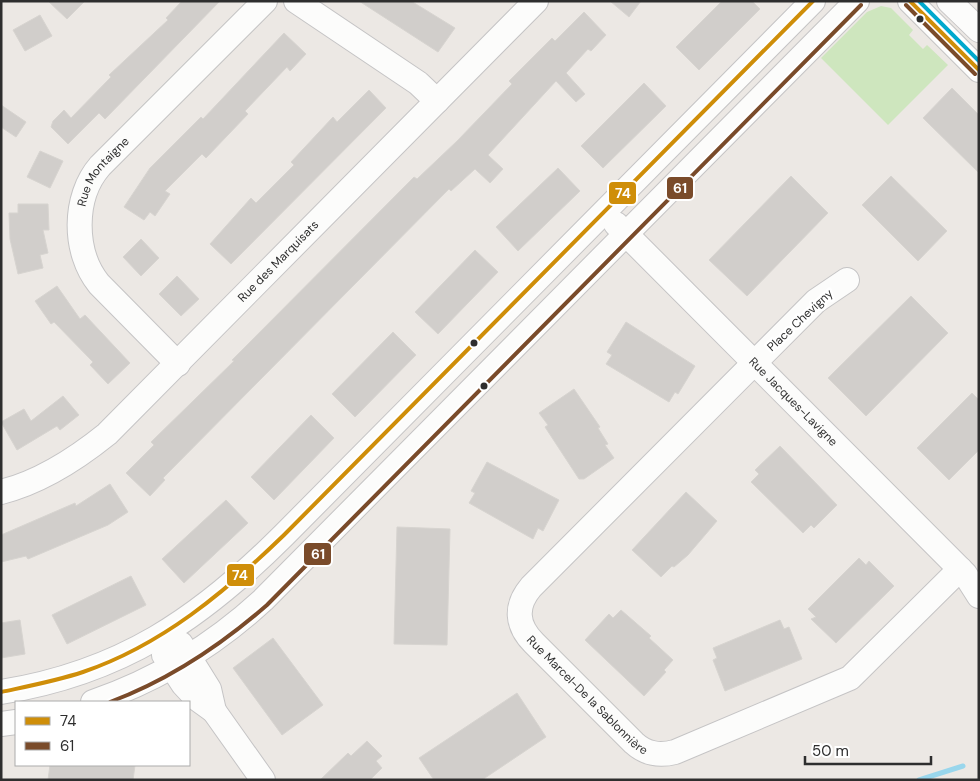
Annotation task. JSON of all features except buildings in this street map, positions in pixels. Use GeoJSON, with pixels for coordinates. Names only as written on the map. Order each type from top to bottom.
{"type":"FeatureCollection","features":[{"type":"Feature","properties":{"kind":"street","name":"Rue Montaigne"},"geometry":{"type":"LineString","coordinates":[[178,364],[99,284],[89,270],[81,241],[82,200],[87,185],[100,166],[265,1]]}},
{"type":"Feature","properties":{"kind":"street"},"geometry":{"type":"LineString","coordinates":[[296,1],[418,83],[437,101]]}},
{"type":"Feature","properties":{"kind":"street","name":"Rue des Marquisats"},"geometry":{"type":"LineString","coordinates":[[1,492],[44,476],[90,448],[120,422],[536,1]]}},
{"type":"Feature","properties":{"kind":"street"},"geometry":{"type":"LineString","coordinates":[[1,692],[85,672],[164,635],[223,592],[254,565],[813,1]]}},
{"type":"Feature","properties":{"kind":"street"},"geometry":{"type":"LineString","coordinates":[[95,701],[180,662],[227,631],[263,600],[857,1]]}},
{"type":"Feature","properties":{"kind":"street"},"geometry":{"type":"LineString","coordinates":[[910,1],[979,70]]}},
{"type":"Feature","properties":{"kind":"street"},"geometry":{"type":"LineString","coordinates":[[949,1],[979,30]]}},
{"type":"Feature","properties":{"kind":"street","name":"Rue Jacques-Lavigne"},"geometry":{"type":"LineString","coordinates":[[604,212],[960,569],[979,596]]}},
{"type":"Feature","properties":{"kind":"street","name":"Place Chevigny"},"geometry":{"type":"LineString","coordinates":[[755,362],[824,295],[847,280]]}},
{"type":"Feature","properties":{"kind":"street","name":"Rue Marcel-De la Sablonnière"},"geometry":{"type":"LineString","coordinates":[[755,362],[525,594],[520,606],[519,620],[523,631],[534,643],[639,748],[651,753],[668,754],[844,681],[855,674],[960,569]]}},
{"type":"Feature","properties":{"kind":"street"},"geometry":{"type":"LineString","coordinates":[[164,635],[180,662],[196,698],[214,711],[263,780]]}},
{"type":"Feature","properties":{"kind":"street"},"geometry":{"type":"LineString","coordinates":[[1,724],[15,722]]}},
{"type":"Feature","properties":{"kind":"green space"},"geometry":{"type":"Polygon","coordinates":[[[881,6],[891,8],[913,30],[909,35],[923,49],[927,45],[948,65],[888,125],[821,58],[867,12],[881,6]]]}},
{"type":"Feature","properties":{"kind":"waterway"},"geometry":{"type":"LineString","coordinates":[[919,780],[963,766]]}},
{"type":"Feature","properties":{"kind":"transit line","name":"74"},"geometry":{"type":"LineString","coordinates":[[1,692],[63,678],[112,661],[166,632],[239,577],[284,535],[813,1]]}},
{"type":"Feature","properties":{"kind":"transit line","name":"74"},"geometry":{"type":"LineString","coordinates":[[910,1],[979,70]]}},
{"type":"Feature","properties":{"kind":"transit line"},"geometry":{"type":"LineString","coordinates":[[919,1],[979,61]]}},
{"type":"Feature","properties":{"kind":"transit line","name":"61"},"geometry":{"type":"LineString","coordinates":[[112,701],[153,683],[193,661],[267,605],[861,5]]}},
{"type":"Feature","properties":{"kind":"transit line","name":"61"},"geometry":{"type":"LineString","coordinates":[[906,5],[975,74]]}}]}
